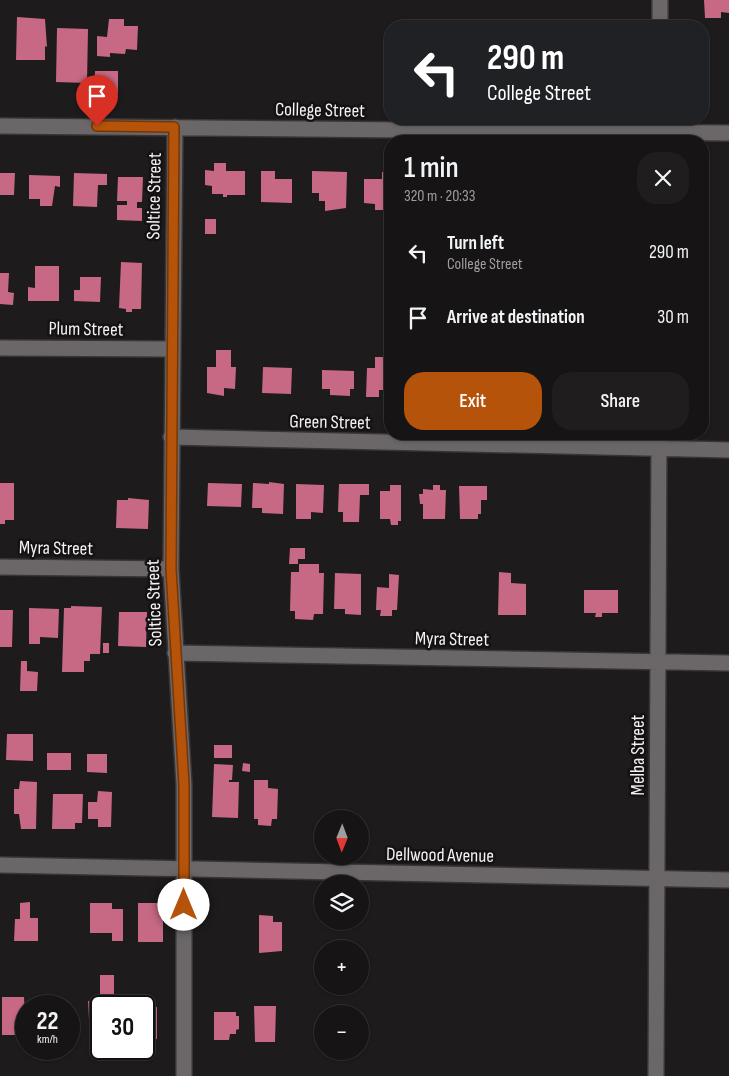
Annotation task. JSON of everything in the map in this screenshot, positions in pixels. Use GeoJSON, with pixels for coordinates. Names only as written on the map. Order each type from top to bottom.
{"type":"FeatureCollection","features":[{"type":"Feature","properties":{"kind":"street"},"geometry":{"type":"LineString","coordinates":[[660,0],[660,20]]}},
{"type":"Feature","properties":{"kind":"street","name":"College Street"},"geometry":{"type":"LineString","coordinates":[[0,126],[729,133]]}},
{"type":"Feature","properties":{"kind":"street","name":"Soltice Street"},"geometry":{"type":"LineString","coordinates":[[174,127],[171,569],[184,785],[184,1076]]}},
{"type":"Feature","properties":{"kind":"street","name":"Plum Street"},"geometry":{"type":"LineString","coordinates":[[0,348],[171,349]]}},
{"type":"Feature","properties":{"kind":"street","name":"Green Street"},"geometry":{"type":"LineString","coordinates":[[171,437],[384,439]]}},
{"type":"Feature","properties":{"kind":"street","name":"Green Street"},"geometry":{"type":"LineString","coordinates":[[537,440],[659,441],[729,450]]}},
{"type":"Feature","properties":{"kind":"street","name":"Melba Street"},"geometry":{"type":"LineString","coordinates":[[656,1076],[659,441]]}},
{"type":"Feature","properties":{"kind":"street","name":"Myra Street"},"geometry":{"type":"LineString","coordinates":[[0,566],[171,569]]}},
{"type":"Feature","properties":{"kind":"street","name":"Myra Street"},"geometry":{"type":"LineString","coordinates":[[175,653],[729,663]]}},
{"type":"Feature","properties":{"kind":"street","name":"Dellwood Avenue"},"geometry":{"type":"LineString","coordinates":[[0,865],[729,880]]}},
{"type":"Feature","properties":{"kind":"building"},"geometry":{"type":"Polygon","coordinates":[[[704,0],[729,0],[729,13],[721,12],[721,18],[705,18],[704,0]]]}},
{"type":"Feature","properties":{"kind":"building"},"geometry":{"type":"Polygon","coordinates":[[[17,17],[45,19],[47,47],[45,46],[45,60],[16,60],[17,17]]]}},
{"type":"Feature","properties":{"kind":"building"},"geometry":{"type":"Polygon","coordinates":[[[109,19],[124,19],[124,26],[138,26],[137,50],[126,49],[125,54],[110,53],[110,57],[97,56],[97,36],[107,37],[109,19]]]}},
{"type":"Feature","properties":{"kind":"building"},"geometry":{"type":"Polygon","coordinates":[[[57,28],[88,29],[87,83],[56,82],[57,28]]]}},
{"type":"Feature","properties":{"kind":"building"},"geometry":{"type":"Polygon","coordinates":[[[709,50],[710,50],[709,91],[709,50]]]}},
{"type":"Feature","properties":{"kind":"building"},"geometry":{"type":"Polygon","coordinates":[[[95,71],[118,71],[118,93],[94,93],[95,71]]]}},
{"type":"Feature","properties":{"kind":"building"},"geometry":{"type":"Polygon","coordinates":[[[214,163],[226,163],[226,171],[245,171],[245,195],[227,195],[227,197],[223,197],[223,194],[212,194],[212,186],[205,185],[205,170],[214,171],[214,163]]]}},
{"type":"Feature","properties":{"kind":"building"},"geometry":{"type":"Polygon","coordinates":[[[261,171],[275,171],[275,179],[292,179],[292,203],[261,202],[261,171]]]}},
{"type":"Feature","properties":{"kind":"building"},"geometry":{"type":"Polygon","coordinates":[[[312,171],[347,172],[346,208],[325,211],[325,201],[319,201],[319,193],[312,193],[312,171]]]}},
{"type":"Feature","properties":{"kind":"building"},"geometry":{"type":"Polygon","coordinates":[[[382,172],[384,172],[384,210],[375,210],[375,204],[364,203],[364,179],[382,179],[382,172]]]}},
{"type":"Feature","properties":{"kind":"building"},"geometry":{"type":"Polygon","coordinates":[[[0,173],[15,173],[14,195],[0,195],[0,173]]]}},
{"type":"Feature","properties":{"kind":"building"},"geometry":{"type":"Polygon","coordinates":[[[74,173],[107,174],[107,185],[98,185],[97,207],[73,206],[74,173]]]}},
{"type":"Feature","properties":{"kind":"building"},"geometry":{"type":"Polygon","coordinates":[[[29,175],[60,176],[60,187],[55,186],[52,206],[40,206],[40,199],[29,199],[29,175]]]}},
{"type":"Feature","properties":{"kind":"building"},"geometry":{"type":"Polygon","coordinates":[[[118,177],[143,177],[142,202],[137,202],[137,208],[142,208],[142,221],[117,220],[117,205],[127,205],[127,201],[117,201],[118,177]]]}},
{"type":"Feature","properties":{"kind":"building"},"geometry":{"type":"Polygon","coordinates":[[[205,219],[216,219],[216,234],[205,234],[205,219]]]}},
{"type":"Feature","properties":{"kind":"building"},"geometry":{"type":"Polygon","coordinates":[[[121,262],[142,263],[141,309],[132,309],[132,312],[126,312],[126,309],[119,308],[121,262]]]}},
{"type":"Feature","properties":{"kind":"building"},"geometry":{"type":"Polygon","coordinates":[[[35,266],[59,266],[59,301],[28,301],[28,287],[35,288],[35,266]]]}},
{"type":"Feature","properties":{"kind":"building"},"geometry":{"type":"Polygon","coordinates":[[[0,273],[9,273],[8,292],[14,293],[13,305],[0,304],[0,273]]]}},
{"type":"Feature","properties":{"kind":"building"},"geometry":{"type":"Polygon","coordinates":[[[80,277],[101,277],[100,302],[74,301],[74,290],[80,290],[80,277]]]}},
{"type":"Feature","properties":{"kind":"building"},"geometry":{"type":"Polygon","coordinates":[[[216,350],[231,350],[231,367],[236,367],[235,389],[224,388],[224,396],[207,393],[207,367],[216,367],[216,350]]]}},
{"type":"Feature","properties":{"kind":"building"},"geometry":{"type":"Polygon","coordinates":[[[375,357],[383,357],[384,390],[379,390],[379,397],[366,397],[367,368],[375,368],[375,357]]]}},
{"type":"Feature","properties":{"kind":"building"},"geometry":{"type":"Polygon","coordinates":[[[263,367],[292,368],[291,394],[262,393],[263,367]]]}},
{"type":"Feature","properties":{"kind":"building"},"geometry":{"type":"Polygon","coordinates":[[[322,370],[354,371],[354,389],[350,389],[350,396],[330,395],[330,389],[322,389],[322,370]]]}},
{"type":"Feature","properties":{"kind":"building"},"geometry":{"type":"Polygon","coordinates":[[[269,482],[284,484],[283,514],[262,513],[262,508],[252,508],[253,483],[269,484],[269,482]]]}},
{"type":"Feature","properties":{"kind":"building"},"geometry":{"type":"Polygon","coordinates":[[[0,483],[14,483],[14,520],[5,520],[5,524],[0,524],[0,483]]]}},
{"type":"Feature","properties":{"kind":"building"},"geometry":{"type":"Polygon","coordinates":[[[208,483],[242,484],[241,507],[207,506],[208,483]]]}},
{"type":"Feature","properties":{"kind":"building"},"geometry":{"type":"Polygon","coordinates":[[[296,484],[324,485],[323,513],[311,512],[311,519],[296,519],[296,484]]]}},
{"type":"Feature","properties":{"kind":"building"},"geometry":{"type":"Polygon","coordinates":[[[339,484],[369,484],[369,495],[360,495],[359,522],[343,522],[343,512],[338,512],[339,484]]]}},
{"type":"Feature","properties":{"kind":"building"},"geometry":{"type":"Polygon","coordinates":[[[390,485],[401,485],[401,521],[398,521],[398,525],[391,525],[390,519],[380,519],[380,491],[390,491],[390,485]]]}},
{"type":"Feature","properties":{"kind":"building"},"geometry":{"type":"Polygon","coordinates":[[[433,485],[440,485],[440,490],[446,490],[445,519],[423,519],[423,504],[420,504],[419,494],[423,494],[423,489],[433,490],[433,485]]]}},
{"type":"Feature","properties":{"kind":"building"},"geometry":{"type":"Polygon","coordinates":[[[459,486],[487,486],[487,500],[481,500],[481,514],[478,514],[478,519],[460,519],[459,486]]]}},
{"type":"Feature","properties":{"kind":"building"},"geometry":{"type":"Polygon","coordinates":[[[128,498],[149,500],[148,529],[116,528],[117,500],[128,500],[128,498]]]}},
{"type":"Feature","properties":{"kind":"building"},"geometry":{"type":"Polygon","coordinates":[[[290,548],[305,548],[305,559],[298,559],[298,564],[289,564],[290,548]]]}},
{"type":"Feature","properties":{"kind":"building"},"geometry":{"type":"Polygon","coordinates":[[[299,564],[319,564],[319,573],[324,573],[323,614],[314,614],[313,620],[295,619],[295,611],[290,611],[291,572],[299,572],[299,564]]]}},
{"type":"Feature","properties":{"kind":"building"},"geometry":{"type":"Polygon","coordinates":[[[499,572],[511,573],[511,583],[526,584],[526,615],[498,615],[499,572]]]}},
{"type":"Feature","properties":{"kind":"building"},"geometry":{"type":"Polygon","coordinates":[[[335,573],[361,574],[361,615],[345,614],[345,609],[334,609],[335,573]]]}},
{"type":"Feature","properties":{"kind":"building"},"geometry":{"type":"Polygon","coordinates":[[[389,574],[399,575],[397,610],[392,610],[392,616],[380,616],[381,610],[376,610],[377,587],[389,588],[389,574]]]}},
{"type":"Feature","properties":{"kind":"building"},"geometry":{"type":"Polygon","coordinates":[[[584,590],[618,590],[618,613],[602,613],[602,617],[595,617],[596,613],[584,613],[584,590]]]}},
{"type":"Feature","properties":{"kind":"building"},"geometry":{"type":"Polygon","coordinates":[[[71,606],[102,607],[100,654],[90,654],[90,661],[84,661],[84,672],[62,672],[64,608],[71,608],[71,606]]]}},
{"type":"Feature","properties":{"kind":"building"},"geometry":{"type":"Polygon","coordinates":[[[29,608],[59,609],[58,638],[40,637],[40,644],[29,644],[29,608]]]}},
{"type":"Feature","properties":{"kind":"building"},"geometry":{"type":"Polygon","coordinates":[[[0,610],[13,610],[12,647],[0,647],[0,610]]]}},
{"type":"Feature","properties":{"kind":"building"},"geometry":{"type":"Polygon","coordinates":[[[119,612],[147,612],[146,647],[118,646],[119,612]]]}},
{"type":"Feature","properties":{"kind":"building"},"geometry":{"type":"Polygon","coordinates":[[[103,643],[109,643],[109,653],[103,653],[103,643]]]}},
{"type":"Feature","properties":{"kind":"building"},"geometry":{"type":"Polygon","coordinates":[[[21,661],[27,661],[27,671],[38,672],[37,691],[20,691],[21,661]]]}},
{"type":"Feature","properties":{"kind":"building"},"geometry":{"type":"Polygon","coordinates":[[[7,734],[33,734],[33,761],[6,760],[7,734]]]}},
{"type":"Feature","properties":{"kind":"building"},"geometry":{"type":"Polygon","coordinates":[[[214,745],[232,745],[232,758],[214,758],[214,745]]]}},
{"type":"Feature","properties":{"kind":"building"},"geometry":{"type":"Polygon","coordinates":[[[47,753],[71,753],[71,770],[47,770],[47,753]]]}},
{"type":"Feature","properties":{"kind":"building"},"geometry":{"type":"Polygon","coordinates":[[[87,754],[107,754],[107,773],[87,772],[87,754]]]}},
{"type":"Feature","properties":{"kind":"building"},"geometry":{"type":"Polygon","coordinates":[[[243,763],[250,764],[250,772],[242,771],[243,763]]]}},
{"type":"Feature","properties":{"kind":"building"},"geometry":{"type":"Polygon","coordinates":[[[214,764],[233,765],[232,780],[229,780],[229,782],[239,782],[238,818],[212,817],[214,764]]]}},
{"type":"Feature","properties":{"kind":"building"},"geometry":{"type":"Polygon","coordinates":[[[254,780],[268,780],[268,788],[278,789],[277,819],[272,819],[271,826],[258,825],[258,819],[254,819],[254,780]]]}},
{"type":"Feature","properties":{"kind":"building"},"geometry":{"type":"Polygon","coordinates":[[[20,781],[37,782],[36,829],[21,829],[19,814],[14,814],[14,789],[19,789],[20,781]]]}},
{"type":"Feature","properties":{"kind":"building"},"geometry":{"type":"Polygon","coordinates":[[[98,791],[112,792],[111,827],[98,827],[98,819],[88,819],[88,802],[97,802],[98,791]]]}},
{"type":"Feature","properties":{"kind":"building"},"geometry":{"type":"Polygon","coordinates":[[[53,794],[83,794],[82,823],[75,823],[75,829],[52,829],[53,794]]]}},
{"type":"Feature","properties":{"kind":"building"},"geometry":{"type":"Polygon","coordinates":[[[30,902],[30,918],[38,918],[38,941],[14,941],[15,919],[20,919],[20,903],[30,902]]]}},
{"type":"Feature","properties":{"kind":"building"},"geometry":{"type":"Polygon","coordinates":[[[90,903],[112,903],[112,909],[123,909],[123,941],[112,941],[112,933],[90,933],[90,903]]]}},
{"type":"Feature","properties":{"kind":"building"},"geometry":{"type":"Polygon","coordinates":[[[138,903],[160,903],[161,910],[163,910],[163,942],[138,942],[138,903]]]}},
{"type":"Feature","properties":{"kind":"building"},"geometry":{"type":"Polygon","coordinates":[[[259,915],[273,916],[273,922],[282,922],[282,951],[259,953],[259,915]]]}},
{"type":"Feature","properties":{"kind":"building"},"geometry":{"type":"Polygon","coordinates":[[[100,975],[114,975],[114,995],[100,995],[100,975]]]}},
{"type":"Feature","properties":{"kind":"building"},"geometry":{"type":"Polygon","coordinates":[[[2,997],[15,997],[15,1035],[2,1035],[2,997]]]}},
{"type":"Feature","properties":{"kind":"building"},"geometry":{"type":"Polygon","coordinates":[[[88,1001],[90,1001],[90,1038],[88,1001]]]}},
{"type":"Feature","properties":{"kind":"building"},"geometry":{"type":"Polygon","coordinates":[[[254,1006],[276,1006],[275,1042],[255,1042],[254,1006]]]}},
{"type":"Feature","properties":{"kind":"building"},"geometry":{"type":"Polygon","coordinates":[[[155,1007],[157,1007],[157,1039],[155,1039],[155,1007]]]}},
{"type":"Feature","properties":{"kind":"building"},"geometry":{"type":"Polygon","coordinates":[[[214,1012],[236,1012],[236,1016],[239,1016],[239,1029],[236,1030],[236,1034],[230,1034],[229,1040],[214,1040],[214,1012]]]}},
{"type":"Feature","properties":{"kind":"route"},"geometry":{"type":"LineString","coordinates":[[97,126],[174,127],[171,569],[184,785],[184,905]]}}]}
